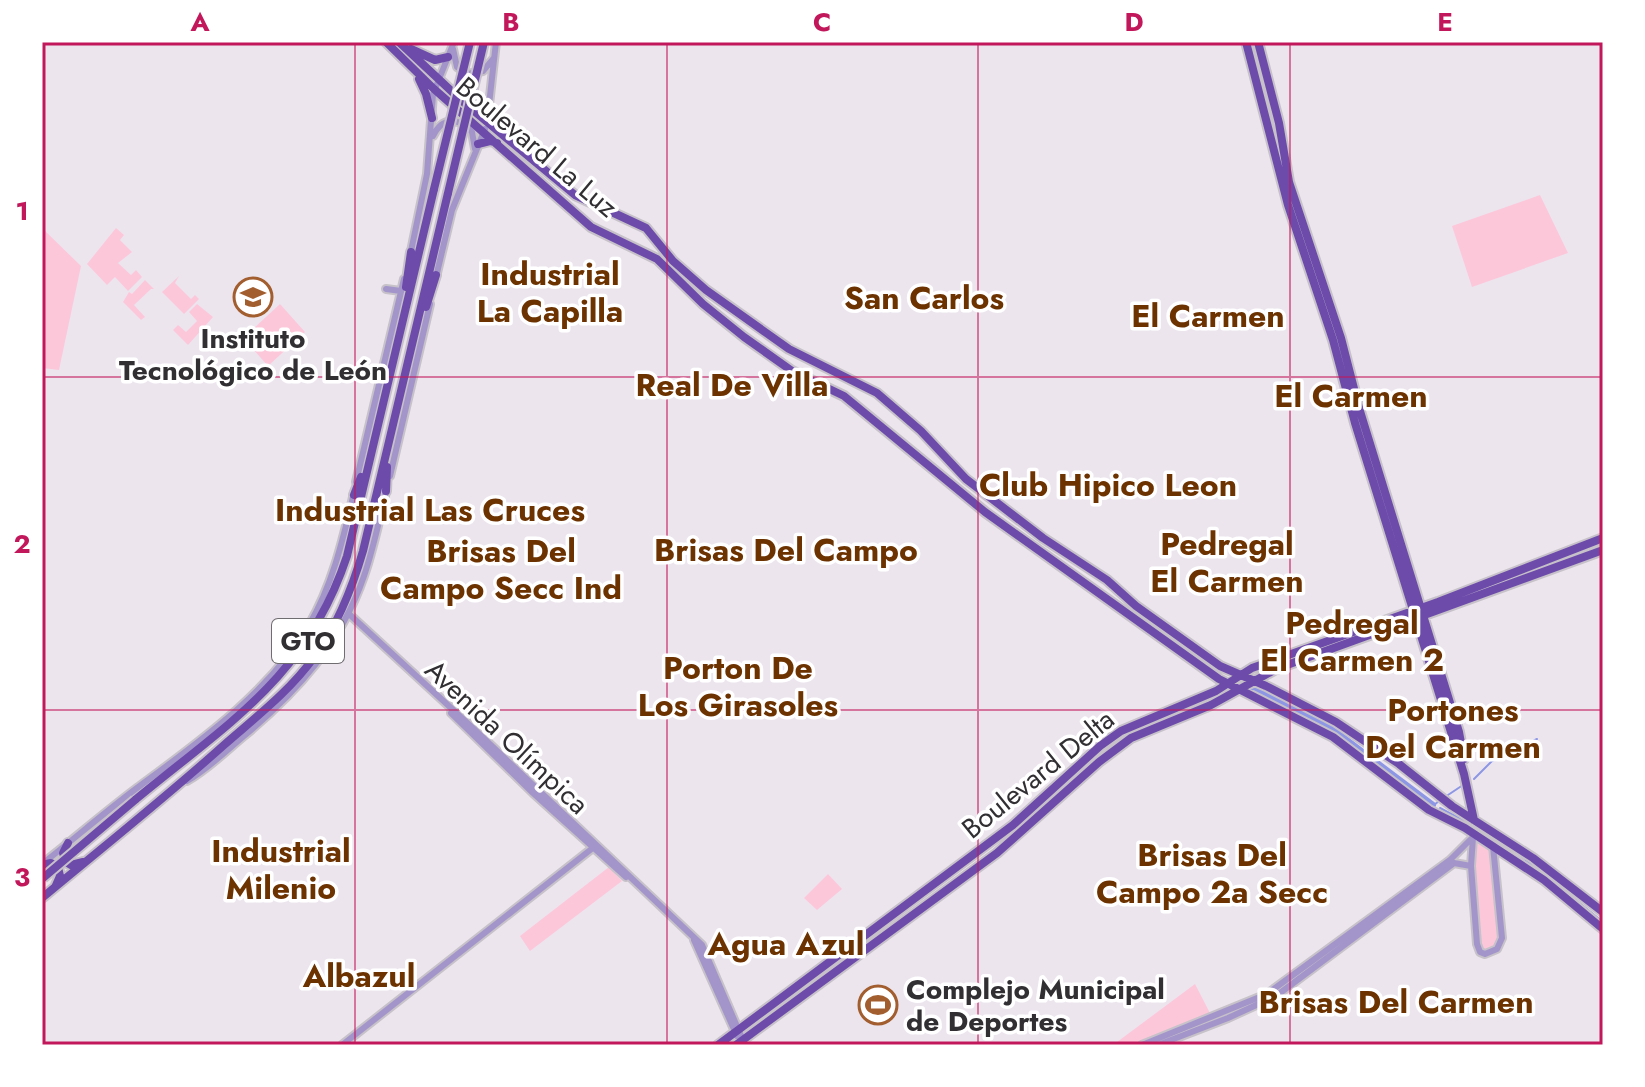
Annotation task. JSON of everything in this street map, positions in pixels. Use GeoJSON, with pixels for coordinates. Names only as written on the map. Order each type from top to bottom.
{"type":"FeatureCollection","features":[{"type":"Feature","properties":{"kind":"main road","name":"Boulevard La Luz"},"geometry":{"type":"LineString","coordinates":[[386,42],[434,89],[591,227],[670,264],[844,396],[985,512],[1203,668],[1227,684],[1333,737],[1431,811],[1554,888],[1603,929]]}},
{"type":"Feature","properties":{"kind":"main road","name":"GTO"},"geometry":{"type":"LineString","coordinates":[[42,879],[220,732],[287,669],[325,611],[347,556],[470,42]]}},
{"type":"Feature","properties":{"kind":"main road","name":"GTO"},"geometry":{"type":"LineString","coordinates":[[42,898],[180,785],[289,687],[314,658],[333,627],[356,577],[484,42]]}},
{"type":"Feature","properties":{"kind":"main road"},"geometry":{"type":"LineString","coordinates":[[1246,42],[1288,205],[1418,614],[1478,821]]}},
{"type":"Feature","properties":{"kind":"main road"},"geometry":{"type":"LineString","coordinates":[[1258,42],[1279,123],[1289,182],[1341,336],[1359,408],[1415,586],[1418,614],[1427,629],[1459,732],[1478,821],[1473,835]]}},
{"type":"Feature","properties":{"kind":"main road","name":"Boulevard La Luz"},"geometry":{"type":"LineString","coordinates":[[401,43],[486,122],[581,199],[646,228],[670,264],[710,311],[766,353],[789,356],[877,393],[921,431],[966,479],[1016,518],[1107,580],[1136,606],[1214,663],[1336,722],[1603,912]]}},
{"type":"Feature","properties":{"kind":"main road"},"geometry":{"type":"LineString","coordinates":[[401,43],[429,58],[448,57]]}},
{"type":"Feature","properties":{"kind":"main road"},"geometry":{"type":"LineString","coordinates":[[412,68],[426,94],[432,118]]}},
{"type":"Feature","properties":{"kind":"main road"},"geometry":{"type":"LineString","coordinates":[[489,111],[514,143]]}},
{"type":"Feature","properties":{"kind":"main road"},"geometry":{"type":"LineString","coordinates":[[476,149],[497,143]]}},
{"type":"Feature","properties":{"kind":"main road"},"geometry":{"type":"LineString","coordinates":[[395,351],[411,252]]}},
{"type":"Feature","properties":{"kind":"main road"},"geometry":{"type":"LineString","coordinates":[[412,346],[436,275]]}},
{"type":"Feature","properties":{"kind":"main road"},"geometry":{"type":"LineString","coordinates":[[354,495],[379,419]]}},
{"type":"Feature","properties":{"kind":"main road"},"geometry":{"type":"LineString","coordinates":[[386,491],[395,419]]}},
{"type":"Feature","properties":{"kind":"main road","name":"Boulevard Delta"},"geometry":{"type":"LineString","coordinates":[[741,1044],[997,853],[1099,762],[1131,738],[1239,690],[1265,674],[1603,538]]}},
{"type":"Feature","properties":{"kind":"main road","name":"Boulevard Delta"},"geometry":{"type":"LineString","coordinates":[[1418,614],[1434,613],[1603,550]]}},
{"type":"Feature","properties":{"kind":"main road"},"geometry":{"type":"LineString","coordinates":[[1528,567],[1526,574],[1533,577]]}},
{"type":"Feature","properties":{"kind":"main road"},"geometry":{"type":"LineString","coordinates":[[1499,578],[1504,582],[1499,589]]}},
{"type":"Feature","properties":{"kind":"main road"},"geometry":{"type":"LineString","coordinates":[[1415,586],[1425,598],[1438,602]]}},
{"type":"Feature","properties":{"kind":"main road"},"geometry":{"type":"LineString","coordinates":[[1427,629],[1434,613]]}},
{"type":"Feature","properties":{"kind":"main road","name":"Boulevard Delta"},"geometry":{"type":"LineString","coordinates":[[718,1045],[1013,825],[1100,746],[1121,731],[1204,696],[1241,675],[1339,643]]}},
{"type":"Feature","properties":{"kind":"main road"},"geometry":{"type":"LineString","coordinates":[[1203,668],[1211,681],[1204,696]]}},
{"type":"Feature","properties":{"kind":"main road"},"geometry":{"type":"LineString","coordinates":[[1265,674],[1263,681],[1266,686]]}},
{"type":"Feature","properties":{"kind":"main road"},"geometry":{"type":"LineString","coordinates":[[220,732],[225,719]]}},
{"type":"Feature","properties":{"kind":"main road"},"geometry":{"type":"LineString","coordinates":[[192,747],[207,742]]}},
{"type":"Feature","properties":{"kind":"main road"},"geometry":{"type":"LineString","coordinates":[[1060,783],[1057,792],[1067,792]]}},
{"type":"Feature","properties":{"kind":"main road"},"geometry":{"type":"LineString","coordinates":[[1045,796],[1053,800],[1051,806]]}},
{"type":"Feature","properties":{"kind":"main road"},"geometry":{"type":"LineString","coordinates":[[1431,811],[1447,801]]}},
{"type":"Feature","properties":{"kind":"main road"},"geometry":{"type":"LineString","coordinates":[[1495,851],[1492,840],[1500,837]]}},
{"type":"Feature","properties":{"kind":"main road"},"geometry":{"type":"LineString","coordinates":[[68,843],[63,856],[68,864],[89,860]]}},
{"type":"Feature","properties":{"kind":"main road"},"geometry":{"type":"LineString","coordinates":[[42,864],[51,863],[58,867],[60,876],[56,886]]}},
{"type":"Feature","properties":{"kind":"main road"},"geometry":{"type":"LineString","coordinates":[[1554,888],[1559,878]]}},
{"type":"Feature","properties":{"kind":"street"},"geometry":{"type":"LineString","coordinates":[[180,785],[202,772],[283,703],[317,665],[349,614],[371,554],[452,210],[484,132],[496,42]]}},
{"type":"Feature","properties":{"kind":"street"},"geometry":{"type":"LineString","coordinates":[[454,44],[454,63],[465,73],[480,73],[494,58]]}},
{"type":"Feature","properties":{"kind":"street"},"geometry":{"type":"LineString","coordinates":[[42,864],[225,719],[281,664],[309,625],[335,568],[354,495],[423,202],[434,89],[454,44]]}},
{"type":"Feature","properties":{"kind":"street"},"geometry":{"type":"LineString","coordinates":[[429,155],[436,129],[450,120],[465,125],[472,132],[476,149]]}},
{"type":"Feature","properties":{"kind":"street"},"geometry":{"type":"LineString","coordinates":[[386,289],[401,291]]}},
{"type":"Feature","properties":{"kind":"street","name":"Avenida Olímpica"},"geometry":{"type":"LineString","coordinates":[[349,614],[594,846]]}},
{"type":"Feature","properties":{"kind":"street","name":"Avenida Olímpica"},"geometry":{"type":"LineString","coordinates":[[343,624],[353,624],[365,634],[702,945],[714,961],[741,1044]]}},
{"type":"Feature","properties":{"kind":"street"},"geometry":{"type":"LineString","coordinates":[[1473,835],[1471,866],[1477,944],[1483,954],[1500,947],[1502,938],[1495,851]]}},
{"type":"Feature","properties":{"kind":"street"},"geometry":{"type":"LineString","coordinates":[[1430,878],[1473,835]]}},
{"type":"Feature","properties":{"kind":"street"},"geometry":{"type":"LineString","coordinates":[[342,1045],[594,846]]}},
{"type":"Feature","properties":{"kind":"street"},"geometry":{"type":"LineString","coordinates":[[1158,1045],[1276,996],[1430,878],[1450,865],[1462,863],[1471,866]]}},
{"type":"Feature","properties":{"kind":"street","name":"Avenida Olímpica"},"geometry":{"type":"LineString","coordinates":[[693,936],[737,1031]]}},
{"type":"Feature","properties":{"kind":"street"},"geometry":{"type":"LineString","coordinates":[[1142,1045],[1216,1020]]}},
{"type":"Feature","properties":{"kind":"shaded area"},"geometry":{"type":"Polygon","coordinates":[[[1540,195],[1568,253],[1472,287],[1452,226],[1540,195]]]}},
{"type":"Feature","properties":{"kind":"shaded area"},"geometry":{"type":"Polygon","coordinates":[[[42,228],[81,266],[59,370],[42,368],[42,228]]]}},
{"type":"Feature","properties":{"kind":"shaded area"},"geometry":{"type":"Polygon","coordinates":[[[116,228],[124,235],[120,240],[132,252],[118,263],[131,275],[136,270],[142,277],[128,291],[115,277],[107,285],[87,264],[116,228]]]}},
{"type":"Feature","properties":{"kind":"shaded area"},"geometry":{"type":"Polygon","coordinates":[[[179,276],[175,283],[191,299],[195,295],[199,299],[184,314],[162,292],[179,276]]]}},
{"type":"Feature","properties":{"kind":"shaded area"},"geometry":{"type":"Polygon","coordinates":[[[145,280],[154,289],[134,305],[145,317],[141,320],[123,302],[129,292],[132,294],[145,280]]]}},
{"type":"Feature","properties":{"kind":"shaded area"},"geometry":{"type":"Polygon","coordinates":[[[197,304],[213,317],[188,345],[173,330],[178,325],[186,332],[197,321],[189,312],[197,304]]]}},
{"type":"Feature","properties":{"kind":"shaded area"},"geometry":{"type":"Polygon","coordinates":[[[280,304],[305,332],[268,366],[243,338],[280,304]]]}},
{"type":"Feature","properties":{"kind":"shaded area"},"geometry":{"type":"Polygon","coordinates":[[[1476,837],[1492,848],[1501,941],[1497,947],[1484,952],[1480,945],[1474,869],[1476,837]]]}},
{"type":"Feature","properties":{"kind":"shaded area"},"geometry":{"type":"Polygon","coordinates":[[[609,867],[622,881],[530,951],[520,936],[609,867]]]}},
{"type":"Feature","properties":{"kind":"shaded area"},"geometry":{"type":"Polygon","coordinates":[[[828,874],[842,889],[817,910],[804,898],[828,874]]]}},
{"type":"Feature","properties":{"kind":"shaded area"},"geometry":{"type":"Polygon","coordinates":[[[1195,984],[1211,1015],[1133,1045],[1113,1045],[1195,984]]]}},
{"type":"Feature","properties":{"kind":"waterway"},"geometry":{"type":"LineString","coordinates":[[393,42],[409,59]]}},
{"type":"Feature","properties":{"kind":"waterway"},"geometry":{"type":"LineString","coordinates":[[1252,688],[1327,725],[1433,805]]}},
{"type":"Feature","properties":{"kind":"waterway"},"geometry":{"type":"LineString","coordinates":[[1474,779],[1492,761],[1537,739]]}},
{"type":"Feature","properties":{"kind":"waterway"},"geometry":{"type":"LineString","coordinates":[[1445,797],[1463,785]]}},
{"type":"Feature","properties":{"kind":"waterway"},"geometry":{"type":"LineString","coordinates":[[1434,805],[1439,801]]}},
{"type":"Feature","properties":{"kind":"waterway"},"geometry":{"type":"LineString","coordinates":[[1440,808],[1470,824]]}},
{"type":"Feature","properties":{"kind":"waterway"},"geometry":{"type":"LineString","coordinates":[[1478,829],[1489,837]]}},
{"type":"Feature","properties":{"kind":"waterway"},"geometry":{"type":"LineString","coordinates":[[1496,841],[1517,853],[1554,883]]}},
{"type":"Feature","properties":{"kind":"waterway"},"geometry":{"type":"LineString","coordinates":[[1561,888],[1603,922]]}},
{"type":"Feature","properties":{"kind":"place","name":"Instituto Tecnológico de León"},"geometry":{"type":"Point","coordinates":[253,297]}},
{"type":"Feature","properties":{"kind":"place","name":"Complejo Municipal de Deportes"},"geometry":{"type":"Point","coordinates":[878,1005]}},
{"type":"Feature","properties":{"kind":"district","name":"Industrial La Capilla"},"geometry":{"type":"Point","coordinates":[550,292]}},
{"type":"Feature","properties":{"kind":"district","name":"San Carlos"},"geometry":{"type":"Point","coordinates":[924,298]}},
{"type":"Feature","properties":{"kind":"district","name":"El Carmen"},"geometry":{"type":"Point","coordinates":[1208,316]}},
{"type":"Feature","properties":{"kind":"district","name":"Real De Villa"},"geometry":{"type":"Point","coordinates":[732,385]}},
{"type":"Feature","properties":{"kind":"district","name":"El Carmen"},"geometry":{"type":"Point","coordinates":[1351,396]}},
{"type":"Feature","properties":{"kind":"district","name":"Club Hipico Leon"},"geometry":{"type":"Point","coordinates":[1108,485]}},
{"type":"Feature","properties":{"kind":"district","name":"Industrial Las Cruces"},"geometry":{"type":"Point","coordinates":[430,510]}},
{"type":"Feature","properties":{"kind":"district","name":"Brisas Del Campo"},"geometry":{"type":"Point","coordinates":[786,550]}},
{"type":"Feature","properties":{"kind":"district","name":"Pedregal El Carmen"},"geometry":{"type":"Point","coordinates":[1227,562]}},
{"type":"Feature","properties":{"kind":"district","name":"Brisas Del Campo Secc Ind"},"geometry":{"type":"Point","coordinates":[501,570]}},
{"type":"Feature","properties":{"kind":"district","name":"Pedregal El Carmen 2"},"geometry":{"type":"Point","coordinates":[1352,642]}},
{"type":"Feature","properties":{"kind":"district","name":"Porton De Los Girasoles"},"geometry":{"type":"Point","coordinates":[738,686]}},
{"type":"Feature","properties":{"kind":"district","name":"Portones Del Carmen"},"geometry":{"type":"Point","coordinates":[1453,728]}},
{"type":"Feature","properties":{"kind":"district","name":"Industrial Milenio"},"geometry":{"type":"Point","coordinates":[281,870]}},
{"type":"Feature","properties":{"kind":"district","name":"Brisas Del Campo 2a Secc"},"geometry":{"type":"Point","coordinates":[1212,874]}},
{"type":"Feature","properties":{"kind":"district","name":"Agua Azul"},"geometry":{"type":"Point","coordinates":[786,944]}},
{"type":"Feature","properties":{"kind":"district","name":"Albazul"},"geometry":{"type":"Point","coordinates":[359,976]}},
{"type":"Feature","properties":{"kind":"district","name":"Brisas Del Carmen"},"geometry":{"type":"Point","coordinates":[1396,1002]}}]}
